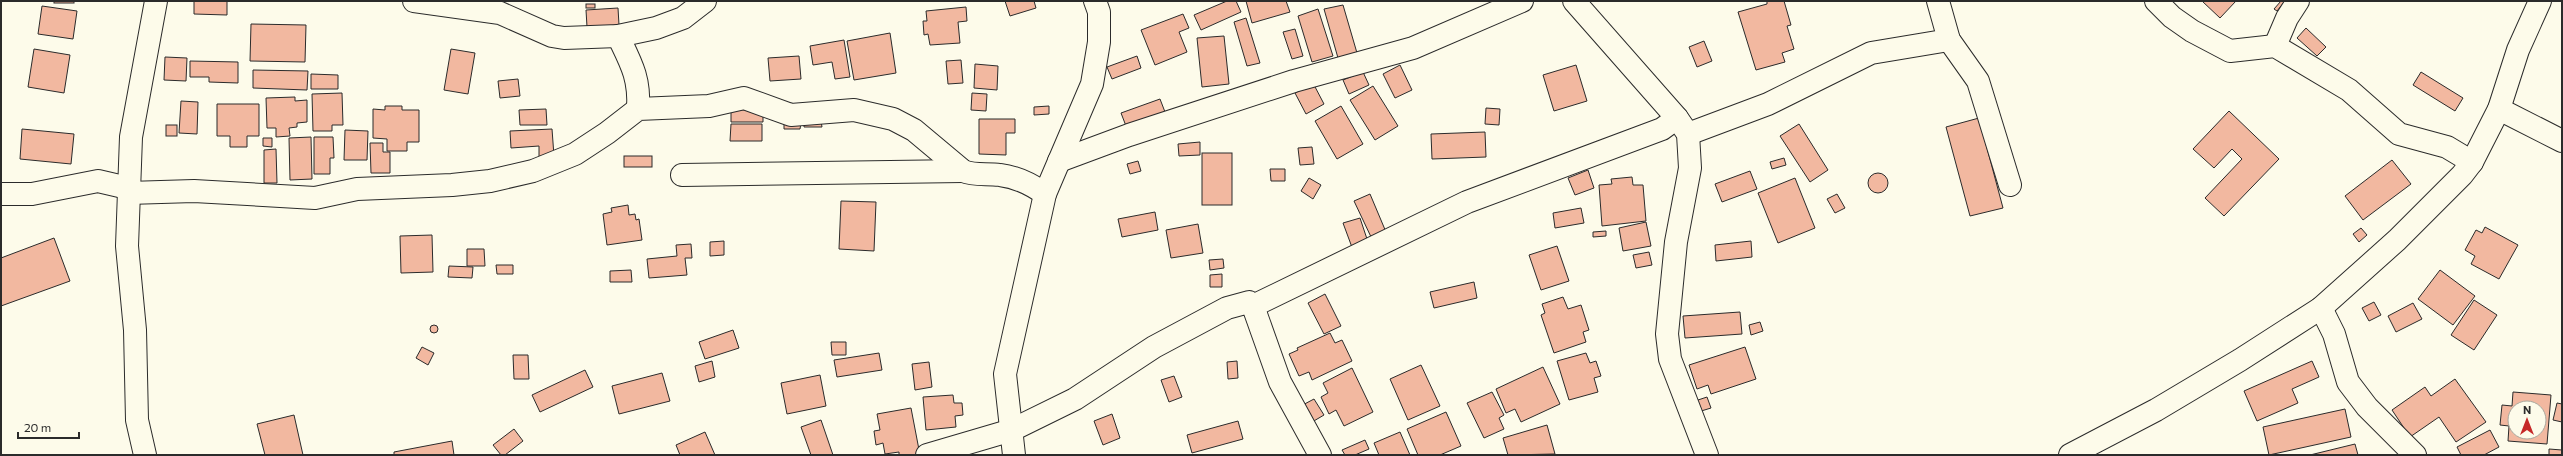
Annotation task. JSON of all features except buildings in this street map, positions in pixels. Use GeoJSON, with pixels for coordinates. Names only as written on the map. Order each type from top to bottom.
{"type":"FeatureCollection","features":[{"type":"Feature","properties":{"kind":"street"},"geometry":{"type":"LineString","coordinates":[[144,455],[137,420],[135,330],[127,246],[128,190],[130,156],[139,87],[154,23],[156,1]]}},
{"type":"Feature","properties":{"kind":"street"},"geometry":{"type":"LineString","coordinates":[[414,1],[500,14],[552,36],[564,38],[618,36],[656,28],[683,18],[705,1]]}},
{"type":"Feature","properties":{"kind":"street"},"geometry":{"type":"LineString","coordinates":[[1014,455],[1005,374],[1045,194],[1092,84],[1099,42],[1099,12],[1095,1]]}},
{"type":"Feature","properties":{"kind":"street"},"geometry":{"type":"LineString","coordinates":[[1059,161],[1129,135],[1294,81],[1413,48],[1522,1]]}},
{"type":"Feature","properties":{"kind":"street"},"geometry":{"type":"LineString","coordinates":[[1574,1],[1683,126],[1690,168],[1676,242],[1667,334],[1670,359],[1707,455]]}},
{"type":"Feature","properties":{"kind":"street"},"geometry":{"type":"LineString","coordinates":[[1938,1],[1949,40],[1978,81],[2010,185]]}},
{"type":"Feature","properties":{"kind":"street"},"geometry":{"type":"LineString","coordinates":[[2156,1],[2172,17],[2192,31],[2230,50],[2275,46],[2349,90],[2399,134],[2447,147],[2472,162]]}},
{"type":"Feature","properties":{"kind":"street"},"geometry":{"type":"LineString","coordinates":[[2275,46],[2287,18],[2298,1]]}},
{"type":"Feature","properties":{"kind":"street"},"geometry":{"type":"LineString","coordinates":[[2070,455],[2156,410],[2240,360],[2321,308],[2397,240],[2462,175],[2472,162],[2499,109],[2518,50],[2540,1]]}},
{"type":"Feature","properties":{"kind":"street"},"geometry":{"type":"LineString","coordinates":[[618,36],[636,75],[639,89],[638,109]]}},
{"type":"Feature","properties":{"kind":"street"},"geometry":{"type":"LineString","coordinates":[[1253,306],[1467,202],[1662,129],[1683,126],[1768,104],[1871,53],[1949,40]]}},
{"type":"Feature","properties":{"kind":"street"},"geometry":{"type":"LineString","coordinates":[[98,181],[128,190],[194,191],[315,198],[357,189],[452,185],[490,181],[533,171],[575,154],[607,133],[638,109],[709,106],[744,98],[791,115],[854,110],[893,120],[914,130],[963,171],[971,174],[999,174],[1021,180],[1045,194]]}},
{"type":"Feature","properties":{"kind":"street"},"geometry":{"type":"LineString","coordinates":[[2499,109],[2562,141]]}},
{"type":"Feature","properties":{"kind":"street"},"geometry":{"type":"LineString","coordinates":[[1,194],[32,194],[98,181],[130,156]]}},
{"type":"Feature","properties":{"kind":"street"},"geometry":{"type":"LineString","coordinates":[[682,175],[963,171]]}},
{"type":"Feature","properties":{"kind":"street"},"geometry":{"type":"LineString","coordinates":[[927,455],[1012,430],[1075,399],[1154,347],[1228,308],[1249,302],[1253,306],[1280,382],[1320,455]]}},
{"type":"Feature","properties":{"kind":"street"},"geometry":{"type":"LineString","coordinates":[[2321,308],[2334,334],[2348,382],[2367,407],[2415,455]]}}]}
